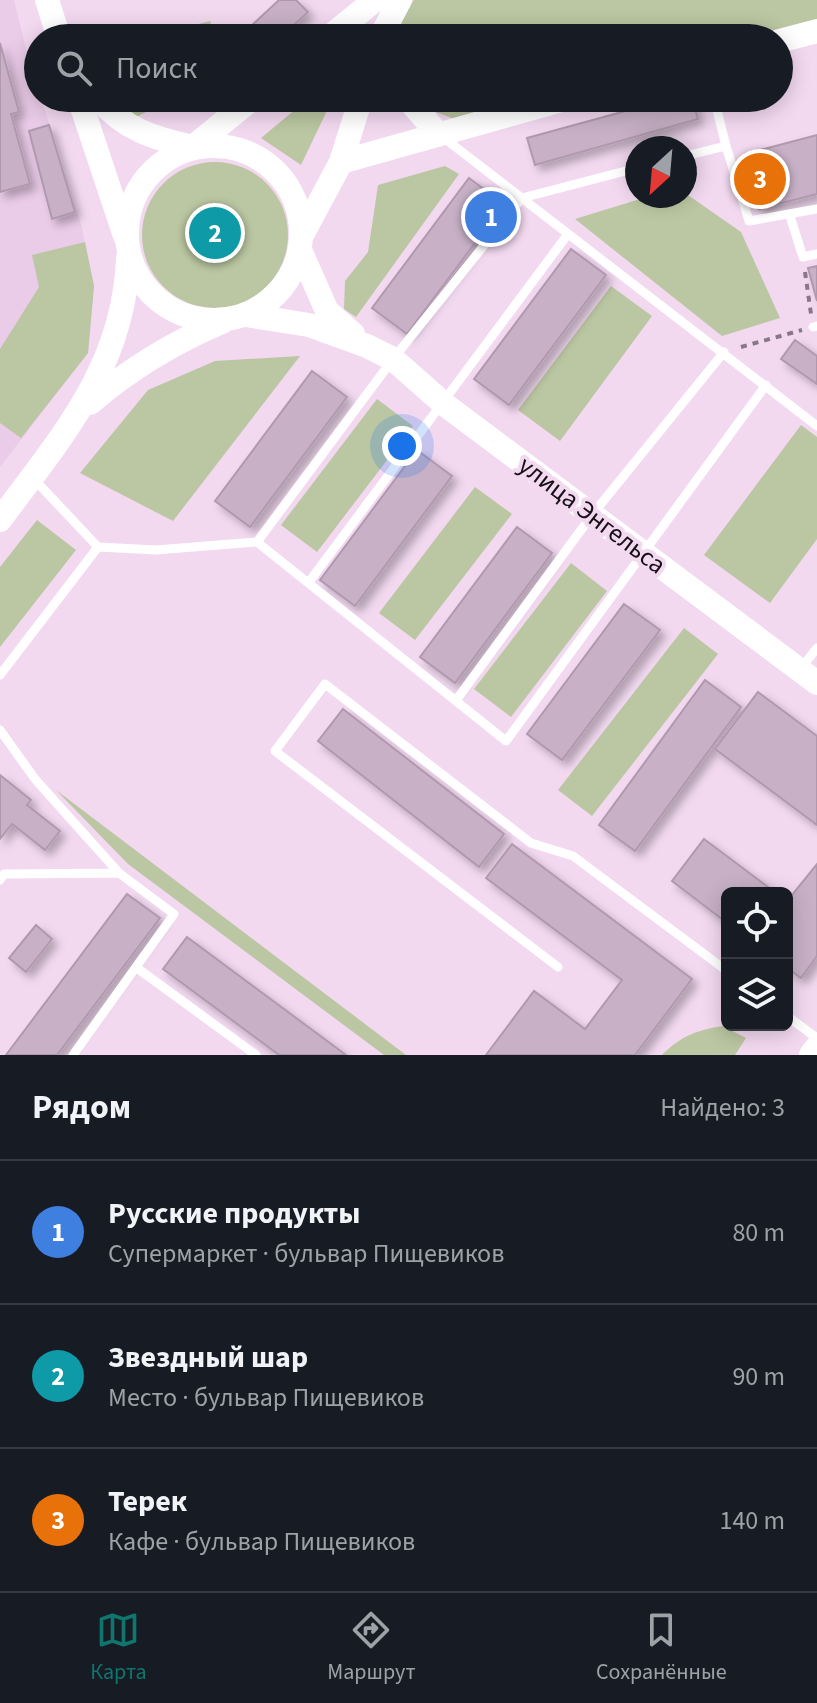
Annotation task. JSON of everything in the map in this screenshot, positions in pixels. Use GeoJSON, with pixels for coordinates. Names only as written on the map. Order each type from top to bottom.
{"type":"FeatureCollection","features":[{"type":"Feature","properties":{"kind":"main road"},"geometry":{"type":"LineString","coordinates":[[47,0],[55,24]]}},
{"type":"Feature","properties":{"kind":"main road"},"geometry":{"type":"LineString","coordinates":[[345,24],[375,0]]}},
{"type":"Feature","properties":{"kind":"main road"},"geometry":{"type":"LineString","coordinates":[[387,24],[400,0]]}},
{"type":"Feature","properties":{"kind":"main road"},"geometry":{"type":"LineString","coordinates":[[793,37],[817,31]]}},
{"type":"Feature","properties":{"kind":"main road"},"geometry":{"type":"LineString","coordinates":[[84,112],[139,279],[156,299],[178,313],[202,320],[237,317]]}},
{"type":"Feature","properties":{"kind":"main road"},"geometry":{"type":"LineString","coordinates":[[109,112],[115,119],[147,137],[193,147],[220,144],[246,151],[269,164],[287,184],[299,208],[301,243]]}},
{"type":"Feature","properties":{"kind":"main road"},"geometry":{"type":"LineString","coordinates":[[83,410],[113,340],[125,292],[132,207],[149,177],[166,160],[193,147],[236,112]]}},
{"type":"Feature","properties":{"kind":"main road"},"geometry":{"type":"LineString","coordinates":[[0,520],[83,410],[144,361],[176,342],[237,317],[281,289],[341,162],[357,112]]}},
{"type":"Feature","properties":{"kind":"main road"},"geometry":{"type":"LineString","coordinates":[[419,112],[438,134]]}},
{"type":"Feature","properties":{"kind":"main road"},"geometry":{"type":"LineString","coordinates":[[341,162],[518,112]]}},
{"type":"Feature","properties":{"kind":"main road","name":"улица Энгельса"},"geometry":{"type":"LineString","coordinates":[[301,243],[327,311],[367,346]]}},
{"type":"Feature","properties":{"kind":"main road","name":"улица Энгельса"},"geometry":{"type":"LineString","coordinates":[[237,317],[309,325],[393,359],[444,404],[808,677]]}},
{"type":"Feature","properties":{"kind":"main road"},"geometry":{"type":"LineString","coordinates":[[811,1055],[817,1047]]}},
{"type":"Feature","properties":{"kind":"lane"},"geometry":{"type":"LineString","coordinates":[[718,112],[749,221],[817,209]]}},
{"type":"Feature","properties":{"kind":"lane"},"geometry":{"type":"LineString","coordinates":[[438,134],[817,426]]}},
{"type":"Feature","properties":{"kind":"lane"},"geometry":{"type":"LineString","coordinates":[[697,153],[726,146]]}},
{"type":"Feature","properties":{"kind":"lane"},"geometry":{"type":"LineString","coordinates":[[257,542],[393,359],[522,198],[625,171]]}},
{"type":"Feature","properties":{"kind":"lane"},"geometry":{"type":"LineString","coordinates":[[790,216],[803,257],[817,254]]}},
{"type":"Feature","properties":{"kind":"lane"},"geometry":{"type":"LineString","coordinates":[[309,582],[568,234]]}},
{"type":"Feature","properties":{"kind":"lane"},"geometry":{"type":"LineString","coordinates":[[457,699],[592,515],[724,352]]}},
{"type":"Feature","properties":{"kind":"lane"},"geometry":{"type":"LineString","coordinates":[[32,477],[98,547],[156,550],[257,542],[506,741],[766,385]]}},
{"type":"Feature","properties":{"kind":"lane"},"geometry":{"type":"LineString","coordinates":[[0,675],[98,547]]}},
{"type":"Feature","properties":{"kind":"lane"},"geometry":{"type":"LineString","coordinates":[[808,677],[817,648]]}},
{"type":"Feature","properties":{"kind":"lane"},"geometry":{"type":"LineString","coordinates":[[558,967],[275,751],[325,684],[531,843],[573,856],[721,967]]}},
{"type":"Feature","properties":{"kind":"lane"},"geometry":{"type":"LineString","coordinates":[[0,730],[35,779],[119,873],[174,914],[73,1055]]}},
{"type":"Feature","properties":{"kind":"lane"},"geometry":{"type":"LineString","coordinates":[[0,880],[4,874],[119,873]]}},
{"type":"Feature","properties":{"kind":"lane"},"geometry":{"type":"LineString","coordinates":[[137,968],[256,1055]]}},
{"type":"Feature","properties":{"kind":"lane"},"geometry":{"type":"LineString","coordinates":[[793,1020],[817,1038]]}},
{"type":"Feature","properties":{"kind":"path"},"geometry":{"type":"LineString","coordinates":[[803,257],[815,327]]}},
{"type":"Feature","properties":{"kind":"path"},"geometry":{"type":"LineString","coordinates":[[724,352],[797,332]]}},
{"type":"Feature","properties":{"kind":"shaded area"},"geometry":{"type":"Polygon","coordinates":[[[0,0],[14,0],[24,41],[24,112],[45,112],[81,224],[94,286],[88,353],[0,467],[0,0]]]}},
{"type":"Feature","properties":{"kind":"green space"},"geometry":{"type":"Polygon","coordinates":[[[414,0],[817,0],[817,20],[793,27],[793,24],[401,24],[400,19],[414,0]]]}},
{"type":"Feature","properties":{"kind":"green space"},"geometry":{"type":"Polygon","coordinates":[[[127,112],[146,112],[136,117],[127,112]]]}},
{"type":"Feature","properties":{"kind":"green space"},"geometry":{"type":"Polygon","coordinates":[[[292,112],[326,112],[301,165],[261,138],[292,112]]]}},
{"type":"Feature","properties":{"kind":"green space"},"geometry":{"type":"Polygon","coordinates":[[[436,112],[480,112],[454,119],[436,112]]]}},
{"type":"Feature","properties":{"kind":"green space"},"geometry":{"type":"Polygon","coordinates":[[[215,162],[243,168],[266,184],[282,207],[288,235],[282,263],[266,286],[243,302],[215,308],[187,302],[164,286],[148,263],[142,235],[148,207],[164,184],[187,168],[215,162]]]}},
{"type":"Feature","properties":{"kind":"green space"},"geometry":{"type":"Polygon","coordinates":[[[445,166],[459,174],[356,317],[344,309],[345,281],[368,252],[378,185],[445,166]]]}},
{"type":"Feature","properties":{"kind":"green space"},"geometry":{"type":"Polygon","coordinates":[[[697,201],[741,232],[780,318],[722,336],[575,219],[625,204],[625,208],[697,208],[697,201]]]}},
{"type":"Feature","properties":{"kind":"green space"},"geometry":{"type":"Polygon","coordinates":[[[85,242],[94,286],[88,353],[21,438],[0,423],[0,349],[39,287],[32,255],[85,242]]]}},
{"type":"Feature","properties":{"kind":"green space"},"geometry":{"type":"Polygon","coordinates":[[[611,286],[652,316],[560,441],[518,410],[611,286]]]}},
{"type":"Feature","properties":{"kind":"green space"},"geometry":{"type":"Polygon","coordinates":[[[300,356],[173,521],[80,473],[148,390],[215,361],[300,356]]]}},
{"type":"Feature","properties":{"kind":"green space"},"geometry":{"type":"Polygon","coordinates":[[[377,399],[413,426],[317,552],[281,525],[377,399]]]}},
{"type":"Feature","properties":{"kind":"green space"},"geometry":{"type":"Polygon","coordinates":[[[801,425],[817,437],[817,539],[770,603],[704,555],[801,425]]]}},
{"type":"Feature","properties":{"kind":"green space"},"geometry":{"type":"Polygon","coordinates":[[[475,487],[512,514],[415,640],[379,613],[475,487]]]}},
{"type":"Feature","properties":{"kind":"green space"},"geometry":{"type":"Polygon","coordinates":[[[37,520],[76,550],[0,647],[0,567],[37,520]]]}},
{"type":"Feature","properties":{"kind":"green space"},"geometry":{"type":"Polygon","coordinates":[[[571,563],[607,591],[511,717],[474,689],[571,563]]]}},
{"type":"Feature","properties":{"kind":"green space"},"geometry":{"type":"Polygon","coordinates":[[[684,628],[718,654],[592,816],[558,790],[684,628]]]}},
{"type":"Feature","properties":{"kind":"green space"},"geometry":{"type":"Polygon","coordinates":[[[56,790],[406,1055],[384,1055],[128,864],[56,790]]]}},
{"type":"Feature","properties":{"kind":"green space"},"geometry":{"type":"Polygon","coordinates":[[[721,1026],[721,1031],[733,1031],[746,1038],[735,1055],[662,1055],[676,1043],[721,1026]]]}},
{"type":"Feature","properties":{"kind":"building"},"geometry":{"type":"Polygon","coordinates":[[[279,0],[296,0],[308,12],[295,24],[253,24],[279,0]]]}},
{"type":"Feature","properties":{"kind":"building"},"geometry":{"type":"Polygon","coordinates":[[[0,43],[19,112],[11,114],[30,184],[0,192],[0,43]]]}},
{"type":"Feature","properties":{"kind":"building"},"geometry":{"type":"Polygon","coordinates":[[[622,112],[696,112],[698,119],[638,136],[625,136],[625,140],[535,165],[527,138],[622,112]]]}},
{"type":"Feature","properties":{"kind":"building"},"geometry":{"type":"Polygon","coordinates":[[[49,125],[75,212],[52,219],[29,131],[49,125]]]}},
{"type":"Feature","properties":{"kind":"building"},"geometry":{"type":"Polygon","coordinates":[[[817,135],[817,194],[759,209],[745,154],[817,135]]]}},
{"type":"Feature","properties":{"kind":"building"},"geometry":{"type":"Polygon","coordinates":[[[469,178],[504,204],[407,334],[372,308],[469,178]]]}},
{"type":"Feature","properties":{"kind":"building"},"geometry":{"type":"Polygon","coordinates":[[[571,249],[606,275],[509,405],[474,379],[571,249]]]}},
{"type":"Feature","properties":{"kind":"building"},"geometry":{"type":"Polygon","coordinates":[[[817,266],[817,301],[808,268],[817,266]]]}},
{"type":"Feature","properties":{"kind":"building"},"geometry":{"type":"Polygon","coordinates":[[[795,340],[817,356],[817,384],[781,359],[795,340]]]}},
{"type":"Feature","properties":{"kind":"building"},"geometry":{"type":"Polygon","coordinates":[[[312,371],[347,397],[250,527],[215,501],[312,371]]]}},
{"type":"Feature","properties":{"kind":"building"},"geometry":{"type":"Polygon","coordinates":[[[417,450],[452,476],[355,606],[320,580],[417,450]]]}},
{"type":"Feature","properties":{"kind":"building"},"geometry":{"type":"Polygon","coordinates":[[[517,527],[552,553],[455,683],[420,657],[517,527]]]}},
{"type":"Feature","properties":{"kind":"building"},"geometry":{"type":"Polygon","coordinates":[[[624,604],[660,630],[562,760],[527,734],[624,604]]]}},
{"type":"Feature","properties":{"kind":"building"},"geometry":{"type":"Polygon","coordinates":[[[705,680],[741,707],[635,851],[599,825],[705,680]]]}},
{"type":"Feature","properties":{"kind":"building"},"geometry":{"type":"Polygon","coordinates":[[[758,692],[817,736],[817,825],[715,749],[758,692]]]}},
{"type":"Feature","properties":{"kind":"building"},"geometry":{"type":"Polygon","coordinates":[[[343,709],[504,834],[479,867],[318,741],[343,709]]]}},
{"type":"Feature","properties":{"kind":"building"},"geometry":{"type":"Polygon","coordinates":[[[0,775],[31,800],[27,805],[60,831],[45,850],[12,824],[0,839],[0,775]]]}},
{"type":"Feature","properties":{"kind":"building"},"geometry":{"type":"Polygon","coordinates":[[[704,839],[768,887],[721,887],[721,918],[672,881],[704,839]]]}},
{"type":"Feature","properties":{"kind":"building"},"geometry":{"type":"Polygon","coordinates":[[[512,844],[692,979],[635,1055],[486,1055],[534,991],[585,1029],[622,980],[486,878],[512,844]]]}},
{"type":"Feature","properties":{"kind":"building"},"geometry":{"type":"Polygon","coordinates":[[[817,864],[817,956],[801,978],[793,972],[793,894],[817,864]]]}},
{"type":"Feature","properties":{"kind":"building"},"geometry":{"type":"Polygon","coordinates":[[[127,894],[160,918],[57,1055],[6,1055],[127,894]]]}},
{"type":"Feature","properties":{"kind":"building"},"geometry":{"type":"Polygon","coordinates":[[[36,925],[52,939],[26,972],[9,958],[36,925]]]}},
{"type":"Feature","properties":{"kind":"building"},"geometry":{"type":"Polygon","coordinates":[[[187,937],[346,1055],[279,1055],[163,969],[187,937]]]}},
{"type":"Feature","properties":{"kind":"place","name":"Терек"},"geometry":{"type":"Point","coordinates":[760,179]}},
{"type":"Feature","properties":{"kind":"place","name":"Русские продукты"},"geometry":{"type":"Point","coordinates":[491,217]}},
{"type":"Feature","properties":{"kind":"place","name":"Звездный шар"},"geometry":{"type":"Point","coordinates":[215,233]}}]}
